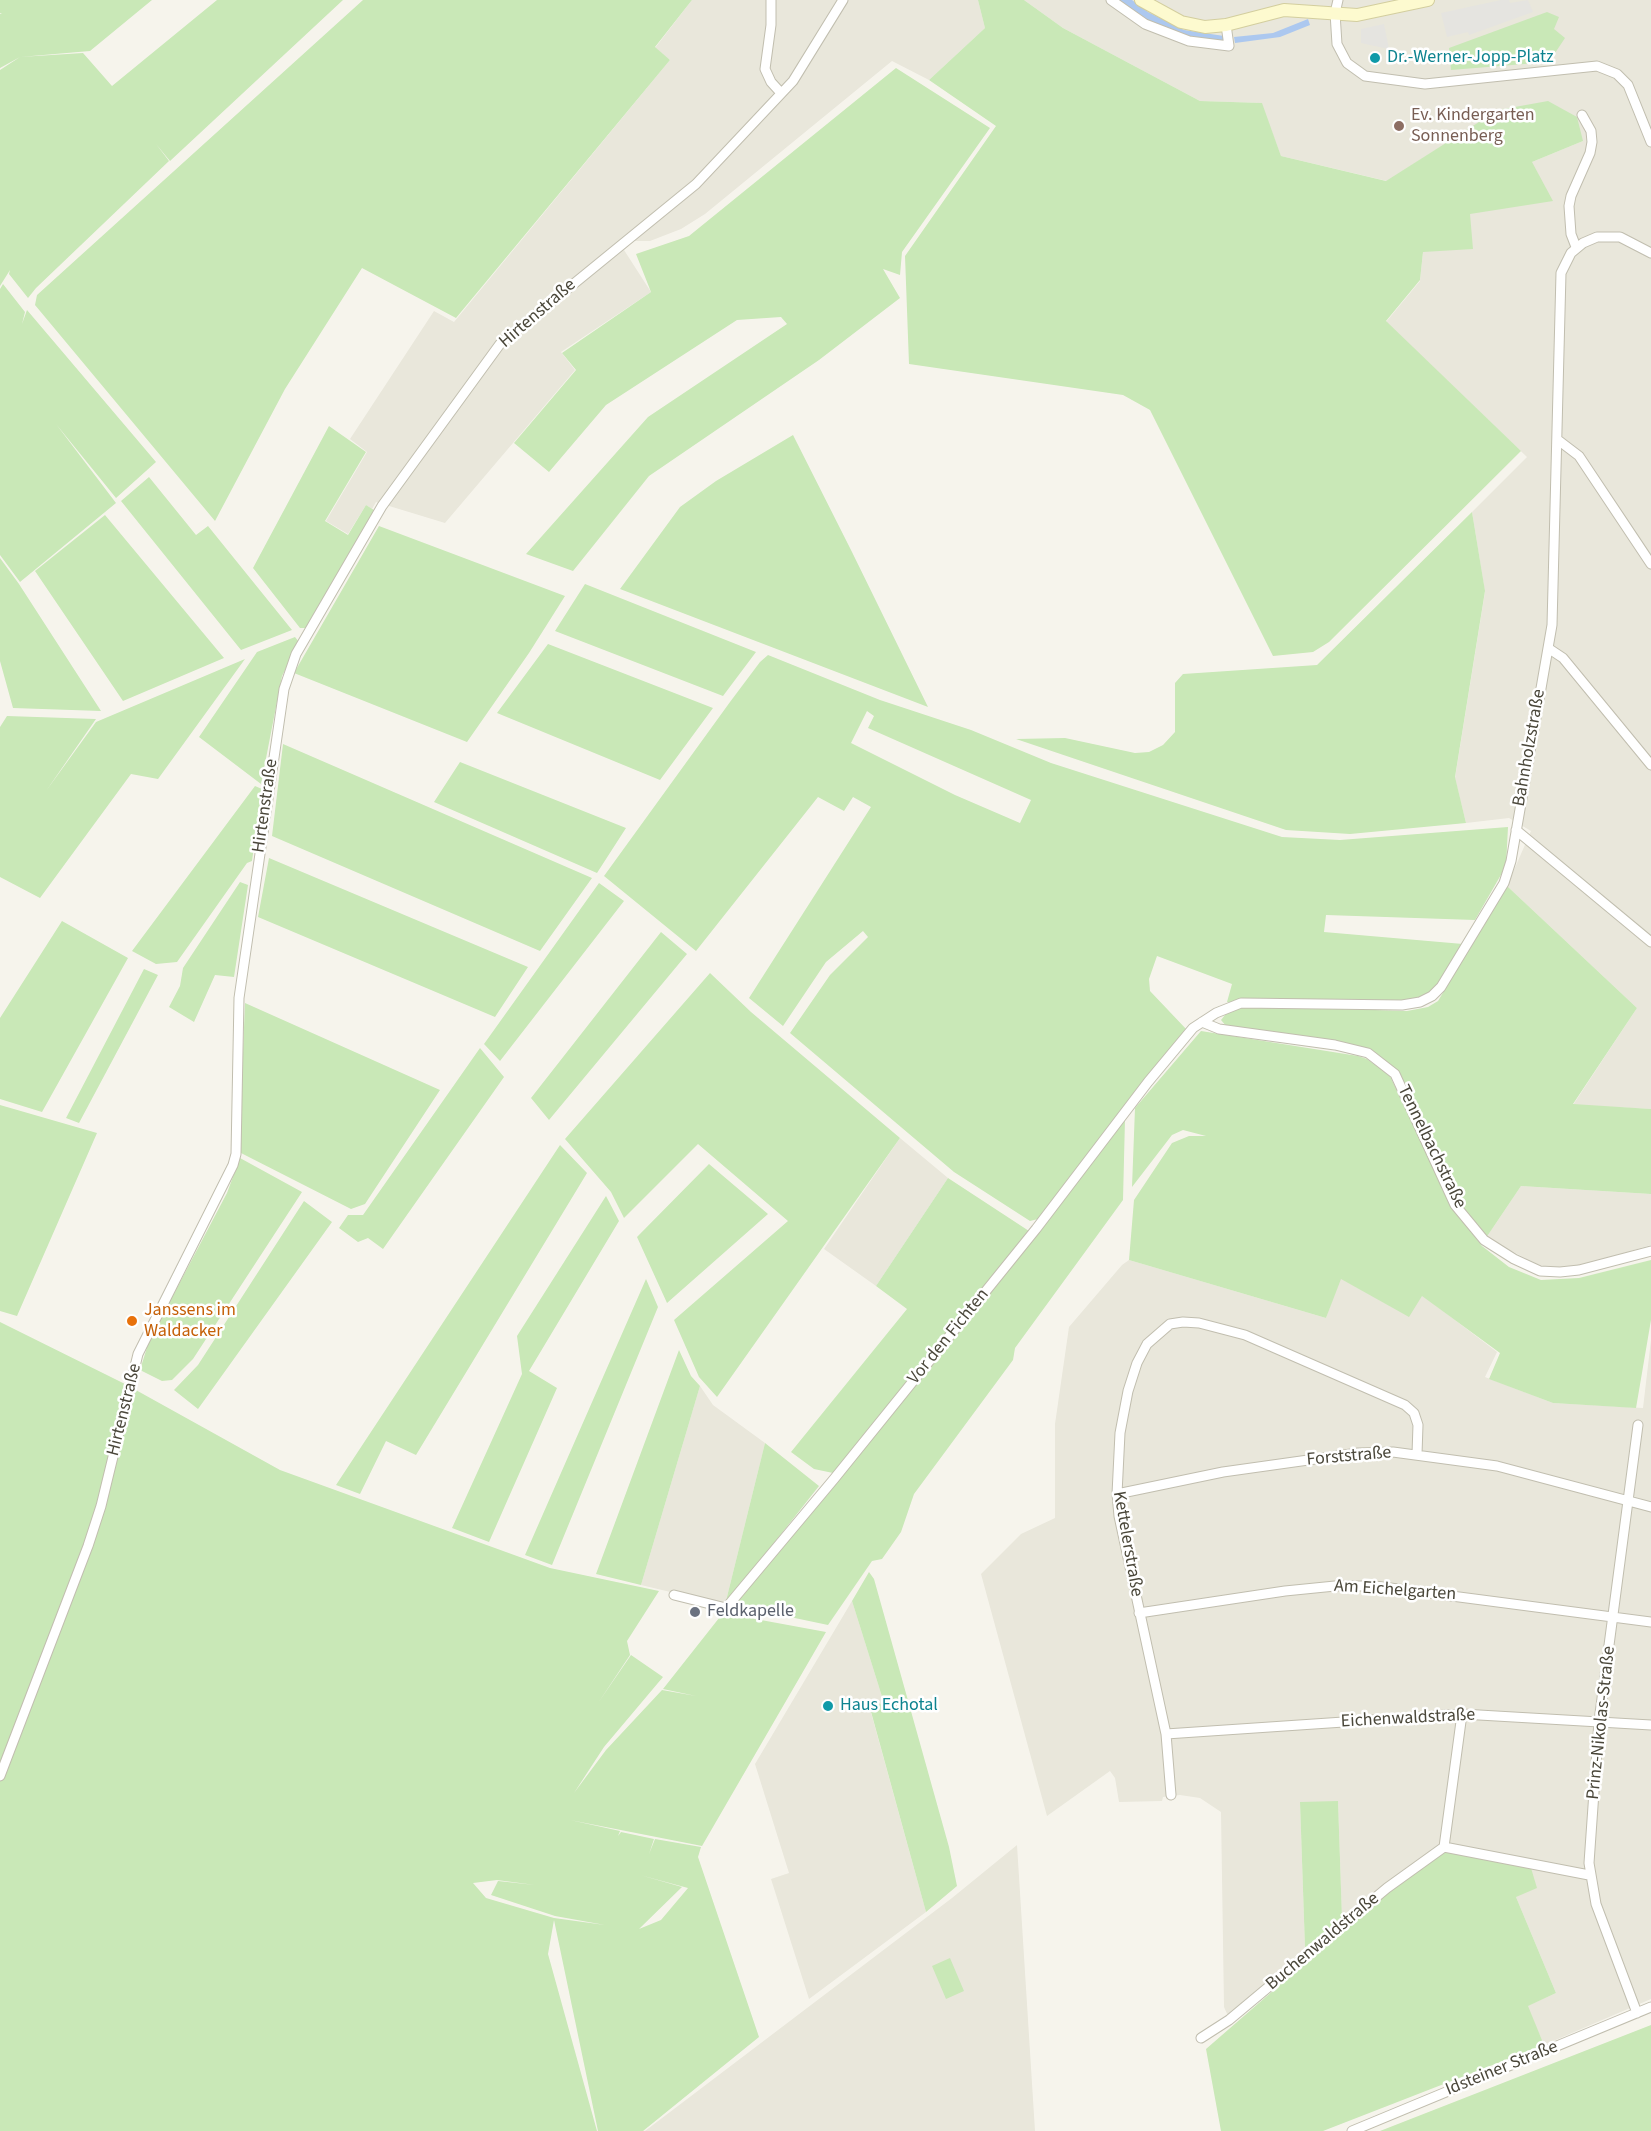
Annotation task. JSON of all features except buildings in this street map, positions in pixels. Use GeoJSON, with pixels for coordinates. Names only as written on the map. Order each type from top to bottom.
{"type":"FeatureCollection","features":[{"type":"Feature","properties":{"kind":"main road"},"geometry":{"type":"LineString","coordinates":[[1141,0],[1189,25],[1205,27],[1226,25],[1284,10],[1363,14],[1428,0]]}},
{"type":"Feature","properties":{"kind":"street"},"geometry":{"type":"LineString","coordinates":[[771,0],[771,25],[765,69],[771,82],[781,93]]}},
{"type":"Feature","properties":{"kind":"street","name":"Hirtenstraße"},"geometry":{"type":"LineString","coordinates":[[0,1776],[88,1546],[101,1506],[138,1354],[233,1165],[236,1154],[239,998],[280,712],[284,689],[296,654],[382,506],[500,344],[696,184],[793,81],[824,36],[843,0]]}},
{"type":"Feature","properties":{"kind":"street"},"geometry":{"type":"LineString","coordinates":[[1111,0],[1145,24],[1189,41],[1229,46],[1226,25]]}},
{"type":"Feature","properties":{"kind":"street"},"geometry":{"type":"LineString","coordinates":[[1338,0],[1335,13],[1337,44],[1343,57],[1359,73],[1372,79],[1425,84],[1584,66],[1610,71],[1623,79],[1632,92],[1651,142]]}},
{"type":"Feature","properties":{"kind":"street"},"geometry":{"type":"LineString","coordinates":[[1582,115],[1591,131],[1592,142],[1569,206],[1571,234],[1576,247],[1589,239],[1612,236],[1627,240],[1651,254]]}},
{"type":"Feature","properties":{"kind":"street","name":"Bahnholzstraße"},"geometry":{"type":"LineString","coordinates":[[1203,1022],[1227,1007],[1240,1003],[1402,1005],[1420,1002],[1432,996],[1451,972],[1504,883],[1516,830],[1555,603],[1560,280],[1563,266],[1576,247]]}},
{"type":"Feature","properties":{"kind":"street"},"geometry":{"type":"LineString","coordinates":[[1558,440],[1579,456],[1651,564]]}},
{"type":"Feature","properties":{"kind":"street"},"geometry":{"type":"LineString","coordinates":[[1548,648],[1563,658],[1651,765]]}},
{"type":"Feature","properties":{"kind":"street"},"geometry":{"type":"LineString","coordinates":[[1516,830],[1651,942]]}},
{"type":"Feature","properties":{"kind":"street","name":"Tennelbachstraße"},"geometry":{"type":"LineString","coordinates":[[1203,1022],[1219,1029],[1335,1045],[1368,1053],[1395,1074],[1455,1205],[1484,1240],[1514,1259],[1540,1271],[1560,1272],[1579,1270],[1651,1251]]}},
{"type":"Feature","properties":{"kind":"street","name":"Vor den Fichten"},"geometry":{"type":"LineString","coordinates":[[674,1594],[726,1608],[1016,1254],[1148,1082],[1193,1028],[1203,1022]]}},
{"type":"Feature","properties":{"kind":"street","name":"Kettelerstraße"},"geometry":{"type":"LineString","coordinates":[[1171,1795],[1166,1734],[1116,1494],[1120,1433],[1137,1363],[1147,1344],[1158,1332],[1170,1324],[1183,1322],[1199,1323],[1245,1335],[1406,1405],[1414,1413],[1418,1425],[1417,1454]]}},
{"type":"Feature","properties":{"kind":"street","name":"Prinz-Nikolas-Straße"},"geometry":{"type":"LineString","coordinates":[[1637,2013],[1596,1904],[1589,1875],[1599,1721],[1638,1425]]}},
{"type":"Feature","properties":{"kind":"street","name":"Forststraße"},"geometry":{"type":"LineString","coordinates":[[1116,1494],[1223,1472],[1358,1453],[1417,1454],[1497,1466],[1651,1507]]}},
{"type":"Feature","properties":{"kind":"street","name":"Am Eichelgarten"},"geometry":{"type":"LineString","coordinates":[[1139,1613],[1335,1586],[1375,1586],[1439,1592],[1651,1622]]}},
{"type":"Feature","properties":{"kind":"street"},"geometry":{"type":"LineString","coordinates":[[1462,1714],[1444,1847],[1589,1875]]}},
{"type":"Feature","properties":{"kind":"street","name":"Eichenwaldstraße"},"geometry":{"type":"LineString","coordinates":[[1166,1734],[1462,1714],[1651,1725]]}},
{"type":"Feature","properties":{"kind":"street","name":"Buchenwaldstraße"},"geometry":{"type":"LineString","coordinates":[[1201,2038],[1238,2014],[1387,1888],[1444,1847]]}},
{"type":"Feature","properties":{"kind":"street","name":"Idsteiner Straße"},"geometry":{"type":"LineString","coordinates":[[1352,2131],[1651,2007]]}},
{"type":"Feature","properties":{"kind":"shaded area"},"geometry":{"type":"Polygon","coordinates":[[[692,0],[978,0],[985,28],[929,80],[892,61],[705,214],[681,229],[650,241],[634,241],[624,250],[651,292],[561,352],[575,370],[445,523],[376,502],[372,509],[366,505],[348,534],[326,521],[367,452],[350,439],[434,311],[454,322],[670,60],[655,48],[692,0]]]}},
{"type":"Feature","properties":{"kind":"shaded area"},"geometry":{"type":"Polygon","coordinates":[[[1024,0],[1651,0],[1651,1109],[1573,1105],[1637,1008],[1507,886],[1531,831],[1509,818],[1466,823],[1455,778],[1485,592],[1472,512],[1527,457],[1386,322],[1420,281],[1423,252],[1532,162],[1583,141],[1499,110],[1387,181],[1281,156],[1261,103],[1200,101],[1063,28],[1024,0]]]}},
{"type":"Feature","properties":{"kind":"shaded area"},"geometry":{"type":"Polygon","coordinates":[[[1509,0],[1510,3],[1528,0],[1533,12],[1469,35],[1468,32],[1447,37],[1441,13],[1509,0]]]}},
{"type":"Feature","properties":{"kind":"shaded area"},"geometry":{"type":"Polygon","coordinates":[[[1384,24],[1389,49],[1361,43],[1361,29],[1384,24]]]}},
{"type":"Feature","properties":{"kind":"shaded area"},"geometry":{"type":"Polygon","coordinates":[[[900,1138],[948,1178],[876,1286],[824,1249],[900,1138]]]}},
{"type":"Feature","properties":{"kind":"shaded area"},"geometry":{"type":"Polygon","coordinates":[[[1521,1186],[1651,1194],[1651,1245],[1576,1267],[1549,1268],[1535,1263],[1486,1238],[1521,1186]]]}},
{"type":"Feature","properties":{"kind":"shaded area"},"geometry":{"type":"Polygon","coordinates":[[[1129,1260],[1326,1318],[1340,1278],[1408,1316],[1422,1295],[1497,1352],[1485,1377],[1553,1403],[1643,1408],[1651,1340],[1651,1999],[1544,2045],[1527,2006],[1556,1993],[1516,1897],[1443,1843],[1342,1918],[1338,1802],[1300,1802],[1305,1948],[1228,2016],[1224,2007],[1221,1812],[1200,1798],[1180,1795],[1163,1797],[1162,1801],[1119,1802],[1115,1778],[1110,1771],[1047,1816],[981,1574],[1021,1534],[1055,1518],[1055,1424],[1069,1327],[1122,1265],[1129,1260]]]}},
{"type":"Feature","properties":{"kind":"shaded area"},"geometry":{"type":"Polygon","coordinates":[[[700,1386],[713,1405],[765,1443],[725,1605],[641,1585],[700,1386]]]}},
{"type":"Feature","properties":{"kind":"shaded area"},"geometry":{"type":"Polygon","coordinates":[[[852,1601],[884,1703],[870,1709],[926,1912],[809,1999],[771,1879],[789,1873],[755,1764],[852,1601]]]}},
{"type":"Feature","properties":{"kind":"shaded area"},"geometry":{"type":"Polygon","coordinates":[[[1017,1845],[1035,2131],[645,2131],[952,1898],[1017,1845]]]}},
{"type":"Feature","properties":{"kind":"green space"},"geometry":{"type":"Polygon","coordinates":[[[0,0],[152,0],[90,51],[20,57],[0,68],[0,14],[2,13],[0,13],[0,0]]]}},
{"type":"Feature","properties":{"kind":"green space"},"geometry":{"type":"Polygon","coordinates":[[[217,0],[343,0],[170,161],[156,144],[169,161],[28,298],[9,274],[10,270],[0,286],[0,70],[20,57],[83,53],[112,86],[217,0]]]}},
{"type":"Feature","properties":{"kind":"green space"},"geometry":{"type":"Polygon","coordinates":[[[363,0],[692,0],[655,47],[670,60],[456,318],[362,268],[285,389],[215,521],[35,305],[37,295],[363,0]]]}},
{"type":"Feature","properties":{"kind":"green space"},"geometry":{"type":"Polygon","coordinates":[[[978,0],[1024,0],[1063,28],[1200,101],[1262,103],[1281,156],[1386,181],[1498,110],[1548,101],[1577,117],[1583,141],[1532,162],[1553,201],[1470,214],[1473,249],[1423,252],[1420,280],[1386,321],[1521,451],[1329,642],[1313,652],[1273,656],[1150,410],[1123,395],[909,364],[905,256],[996,126],[929,80],[985,28],[978,0]]]}},
{"type":"Feature","properties":{"kind":"green space"},"geometry":{"type":"Polygon","coordinates":[[[1547,12],[1559,17],[1554,29],[1565,38],[1549,62],[1451,70],[1449,48],[1547,12]]]}},
{"type":"Feature","properties":{"kind":"green space"},"geometry":{"type":"Polygon","coordinates":[[[896,68],[990,128],[902,252],[900,275],[883,269],[900,298],[819,360],[649,476],[573,571],[526,554],[648,417],[787,324],[781,317],[737,320],[606,405],[549,472],[514,443],[576,370],[562,353],[651,292],[636,254],[689,236],[896,68]]]}},
{"type":"Feature","properties":{"kind":"green space"},"geometry":{"type":"Polygon","coordinates":[[[3,284],[25,312],[22,324],[27,310],[156,462],[116,498],[56,424],[116,503],[20,582],[0,555],[0,289],[3,284]]]}},
{"type":"Feature","properties":{"kind":"green space"},"geometry":{"type":"Polygon","coordinates":[[[329,426],[366,452],[325,521],[348,535],[366,505],[377,512],[306,628],[300,628],[253,568],[329,426]]]}},
{"type":"Feature","properties":{"kind":"green space"},"geometry":{"type":"Polygon","coordinates":[[[793,435],[928,707],[620,589],[680,507],[716,481],[793,435]]]}},
{"type":"Feature","properties":{"kind":"green space"},"geometry":{"type":"Polygon","coordinates":[[[149,477],[196,535],[208,526],[292,630],[241,650],[121,501],[149,477]]]}},
{"type":"Feature","properties":{"kind":"green space"},"geometry":{"type":"Polygon","coordinates":[[[1472,512],[1485,591],[1455,777],[1466,823],[1350,834],[1286,830],[1016,739],[1065,738],[1135,753],[1149,752],[1163,745],[1175,732],[1175,683],[1183,674],[1317,665],[1472,512]]]}},
{"type":"Feature","properties":{"kind":"green space"},"geometry":{"type":"Polygon","coordinates":[[[105,515],[224,658],[123,701],[35,571],[105,515]]]}},
{"type":"Feature","properties":{"kind":"green space"},"geometry":{"type":"Polygon","coordinates":[[[379,526],[565,596],[529,653],[467,742],[294,673],[379,526]]]}},
{"type":"Feature","properties":{"kind":"green space"},"geometry":{"type":"Polygon","coordinates":[[[0,558],[101,711],[13,708],[0,661],[0,558]]]}},
{"type":"Feature","properties":{"kind":"green space"},"geometry":{"type":"Polygon","coordinates":[[[585,584],[756,652],[723,696],[555,631],[585,584]]]}},
{"type":"Feature","properties":{"kind":"green space"},"geometry":{"type":"Polygon","coordinates":[[[295,637],[299,642],[282,676],[261,784],[199,737],[257,652],[295,637]]]}},
{"type":"Feature","properties":{"kind":"green space"},"geometry":{"type":"Polygon","coordinates":[[[548,644],[713,708],[660,780],[497,713],[548,644]]]}},
{"type":"Feature","properties":{"kind":"green space"},"geometry":{"type":"Polygon","coordinates":[[[768,655],[880,700],[971,730],[1051,763],[1282,837],[1340,840],[1508,827],[1506,866],[1475,920],[1326,915],[1324,932],[1463,944],[1432,994],[1403,1003],[1227,1002],[1232,984],[1157,956],[1149,979],[1150,991],[1187,1030],[1038,1219],[1030,1221],[954,1172],[790,1033],[830,975],[868,937],[863,931],[826,962],[783,1026],[749,998],[871,807],[853,797],[844,811],[818,797],[696,951],[604,876],[760,662],[768,655]],[[867,711],[851,743],[955,795],[1020,823],[1031,800],[868,728],[874,716],[867,711]]]}},
{"type":"Feature","properties":{"kind":"green space"},"geometry":{"type":"Polygon","coordinates":[[[245,659],[158,779],[131,774],[40,898],[0,877],[0,727],[7,716],[96,719],[46,791],[96,722],[245,659]]]}},
{"type":"Feature","properties":{"kind":"green space"},"geometry":{"type":"Polygon","coordinates":[[[283,744],[592,878],[540,951],[272,836],[283,744]]]}},
{"type":"Feature","properties":{"kind":"green space"},"geometry":{"type":"Polygon","coordinates":[[[460,762],[626,828],[597,873],[434,802],[460,762]]]}},
{"type":"Feature","properties":{"kind":"green space"},"geometry":{"type":"Polygon","coordinates":[[[255,786],[262,789],[252,861],[247,863],[177,962],[156,964],[132,951],[255,786]]]}},
{"type":"Feature","properties":{"kind":"green space"},"geometry":{"type":"Polygon","coordinates":[[[269,858],[528,967],[495,1017],[258,917],[269,858]]]}},
{"type":"Feature","properties":{"kind":"green space"},"geometry":{"type":"Polygon","coordinates":[[[240,882],[248,885],[234,977],[215,975],[194,1022],[169,1007],[180,986],[183,968],[240,882]]]}},
{"type":"Feature","properties":{"kind":"green space"},"geometry":{"type":"Polygon","coordinates":[[[599,883],[624,901],[500,1061],[484,1044],[599,883]]]}},
{"type":"Feature","properties":{"kind":"green space"},"geometry":{"type":"Polygon","coordinates":[[[1507,886],[1637,1008],[1573,1104],[1651,1109],[1651,1194],[1521,1186],[1486,1238],[1458,1204],[1396,1071],[1369,1050],[1227,1027],[1221,1020],[1229,1010],[1245,1006],[1407,1011],[1428,1007],[1438,1001],[1507,886]]]}},
{"type":"Feature","properties":{"kind":"green space"},"geometry":{"type":"Polygon","coordinates":[[[62,921],[128,958],[42,1112],[0,1099],[0,1018],[62,921]]]}},
{"type":"Feature","properties":{"kind":"green space"},"geometry":{"type":"Polygon","coordinates":[[[661,932],[687,954],[549,1120],[531,1098],[661,932]]]}},
{"type":"Feature","properties":{"kind":"green space"},"geometry":{"type":"Polygon","coordinates":[[[144,969],[158,975],[79,1123],[66,1118],[144,969]]]}},
{"type":"Feature","properties":{"kind":"green space"},"geometry":{"type":"Polygon","coordinates":[[[710,973],[751,1012],[900,1138],[717,1397],[699,1377],[674,1320],[788,1221],[698,1144],[624,1218],[611,1192],[565,1139],[710,973]]]}},
{"type":"Feature","properties":{"kind":"green space"},"geometry":{"type":"Polygon","coordinates":[[[245,1003],[440,1090],[365,1204],[351,1209],[239,1152],[245,1003]]]}},
{"type":"Feature","properties":{"kind":"green space"},"geometry":{"type":"Polygon","coordinates":[[[1201,1031],[1358,1056],[1367,1059],[1390,1076],[1450,1204],[1482,1246],[1509,1267],[1541,1280],[1579,1278],[1651,1260],[1651,1320],[1636,1408],[1553,1403],[1489,1379],[1500,1353],[1422,1296],[1409,1317],[1341,1279],[1326,1318],[1129,1260],[1134,1200],[1172,1143],[1189,1136],[1206,1136],[1183,1130],[1172,1135],[1132,1187],[1135,1108],[1201,1031]]]}},
{"type":"Feature","properties":{"kind":"green space"},"geometry":{"type":"Polygon","coordinates":[[[480,1048],[504,1077],[383,1249],[368,1238],[358,1242],[339,1228],[348,1215],[363,1215],[480,1048]]]}},
{"type":"Feature","properties":{"kind":"green space"},"geometry":{"type":"Polygon","coordinates":[[[0,1105],[97,1133],[17,1316],[0,1311],[0,1105]]]}},
{"type":"Feature","properties":{"kind":"green space"},"geometry":{"type":"Polygon","coordinates":[[[1125,1119],[1123,1200],[1015,1348],[1013,1360],[914,1494],[901,1532],[882,1559],[872,1561],[828,1625],[733,1605],[1125,1119]]]}},
{"type":"Feature","properties":{"kind":"green space"},"geometry":{"type":"Polygon","coordinates":[[[560,1145],[587,1173],[416,1455],[386,1441],[360,1494],[336,1485],[560,1145]]]}},
{"type":"Feature","properties":{"kind":"green space"},"geometry":{"type":"Polygon","coordinates":[[[240,1158],[302,1192],[193,1359],[172,1380],[162,1381],[140,1370],[149,1341],[227,1193],[240,1158]]]}},
{"type":"Feature","properties":{"kind":"green space"},"geometry":{"type":"Polygon","coordinates":[[[709,1164],[768,1214],[667,1303],[637,1237],[709,1164]]]}},
{"type":"Feature","properties":{"kind":"green space"},"geometry":{"type":"Polygon","coordinates":[[[948,1178],[1029,1231],[833,1473],[814,1469],[791,1452],[907,1309],[876,1286],[948,1178]]]}},
{"type":"Feature","properties":{"kind":"green space"},"geometry":{"type":"Polygon","coordinates":[[[606,1196],[619,1221],[529,1371],[557,1388],[489,1542],[452,1528],[522,1374],[517,1336],[606,1196]]]}},
{"type":"Feature","properties":{"kind":"green space"},"geometry":{"type":"Polygon","coordinates":[[[304,1201],[332,1222],[198,1409],[174,1390],[198,1365],[304,1201]]]}},
{"type":"Feature","properties":{"kind":"green space"},"geometry":{"type":"Polygon","coordinates":[[[646,1279],[658,1307],[552,1565],[525,1555],[646,1279]]]}},
{"type":"Feature","properties":{"kind":"green space"},"geometry":{"type":"Polygon","coordinates":[[[0,1322],[125,1384],[280,1470],[550,1568],[659,1591],[627,1641],[630,1655],[598,1703],[631,1655],[663,1677],[604,1747],[574,1793],[606,1750],[662,1690],[696,1696],[663,1689],[723,1613],[826,1632],[702,1846],[570,1820],[620,1831],[618,1836],[621,1832],[654,1839],[649,1854],[655,1839],[701,1847],[698,1857],[759,2037],[643,2131],[598,2131],[554,1920],[548,1954],[597,2131],[0,2131],[0,1322]],[[640,1875],[682,1887],[639,1929],[661,1920],[688,1888],[640,1875]],[[497,1880],[473,1883],[486,1898],[554,1918],[605,1925],[555,1916],[491,1895],[498,1881],[535,1885],[497,1880]]]}},
{"type":"Feature","properties":{"kind":"green space"},"geometry":{"type":"Polygon","coordinates":[[[679,1350],[691,1376],[700,1386],[641,1585],[596,1574],[679,1350]]]}},
{"type":"Feature","properties":{"kind":"green space"},"geometry":{"type":"Polygon","coordinates":[[[765,1443],[819,1486],[725,1605],[765,1443]]]}},
{"type":"Feature","properties":{"kind":"green space"},"geometry":{"type":"Polygon","coordinates":[[[869,1572],[874,1579],[949,1847],[957,1886],[926,1912],[870,1708],[884,1703],[852,1601],[869,1572]]]}},
{"type":"Feature","properties":{"kind":"green space"},"geometry":{"type":"Polygon","coordinates":[[[1338,1801],[1342,1918],[1305,1948],[1300,1802],[1338,1801]]]}},
{"type":"Feature","properties":{"kind":"green space"},"geometry":{"type":"Polygon","coordinates":[[[1447,1851],[1531,1868],[1537,1888],[1516,1897],[1556,1993],[1528,2006],[1544,2045],[1323,2131],[1221,2131],[1206,2049],[1390,1889],[1447,1851]]]}},
{"type":"Feature","properties":{"kind":"green space"},"geometry":{"type":"Polygon","coordinates":[[[950,1958],[964,1991],[946,1999],[932,1966],[950,1958]]]}},
{"type":"Feature","properties":{"kind":"green space"},"geometry":{"type":"Polygon","coordinates":[[[1651,2025],[1651,2131],[1380,2131],[1651,2025]]]}},
{"type":"Feature","properties":{"kind":"water"},"geometry":{"type":"Polygon","coordinates":[[[1115,0],[1132,0],[1148,12],[1184,30],[1224,36],[1223,43],[1194,38],[1157,27],[1115,0]]]}},
{"type":"Feature","properties":{"kind":"water"},"geometry":{"type":"Polygon","coordinates":[[[1308,19],[1310,25],[1280,37],[1235,43],[1234,37],[1273,33],[1308,19]]]}},
{"type":"Feature","properties":{"kind":"place","name":"Dr.-Werner-Jopp-Platz"},"geometry":{"type":"Point","coordinates":[1375,58]}},
{"type":"Feature","properties":{"kind":"place","name":"Ev. Kindergarten Sonnenberg"},"geometry":{"type":"Point","coordinates":[1399,126]}},
{"type":"Feature","properties":{"kind":"place","name":"Janssens im Waldacker"},"geometry":{"type":"Point","coordinates":[132,1321]}},
{"type":"Feature","properties":{"kind":"place","name":"Feldkapelle"},"geometry":{"type":"Point","coordinates":[695,1612]}},
{"type":"Feature","properties":{"kind":"place","name":"Haus Echotal"},"geometry":{"type":"Point","coordinates":[828,1706]}}]}
